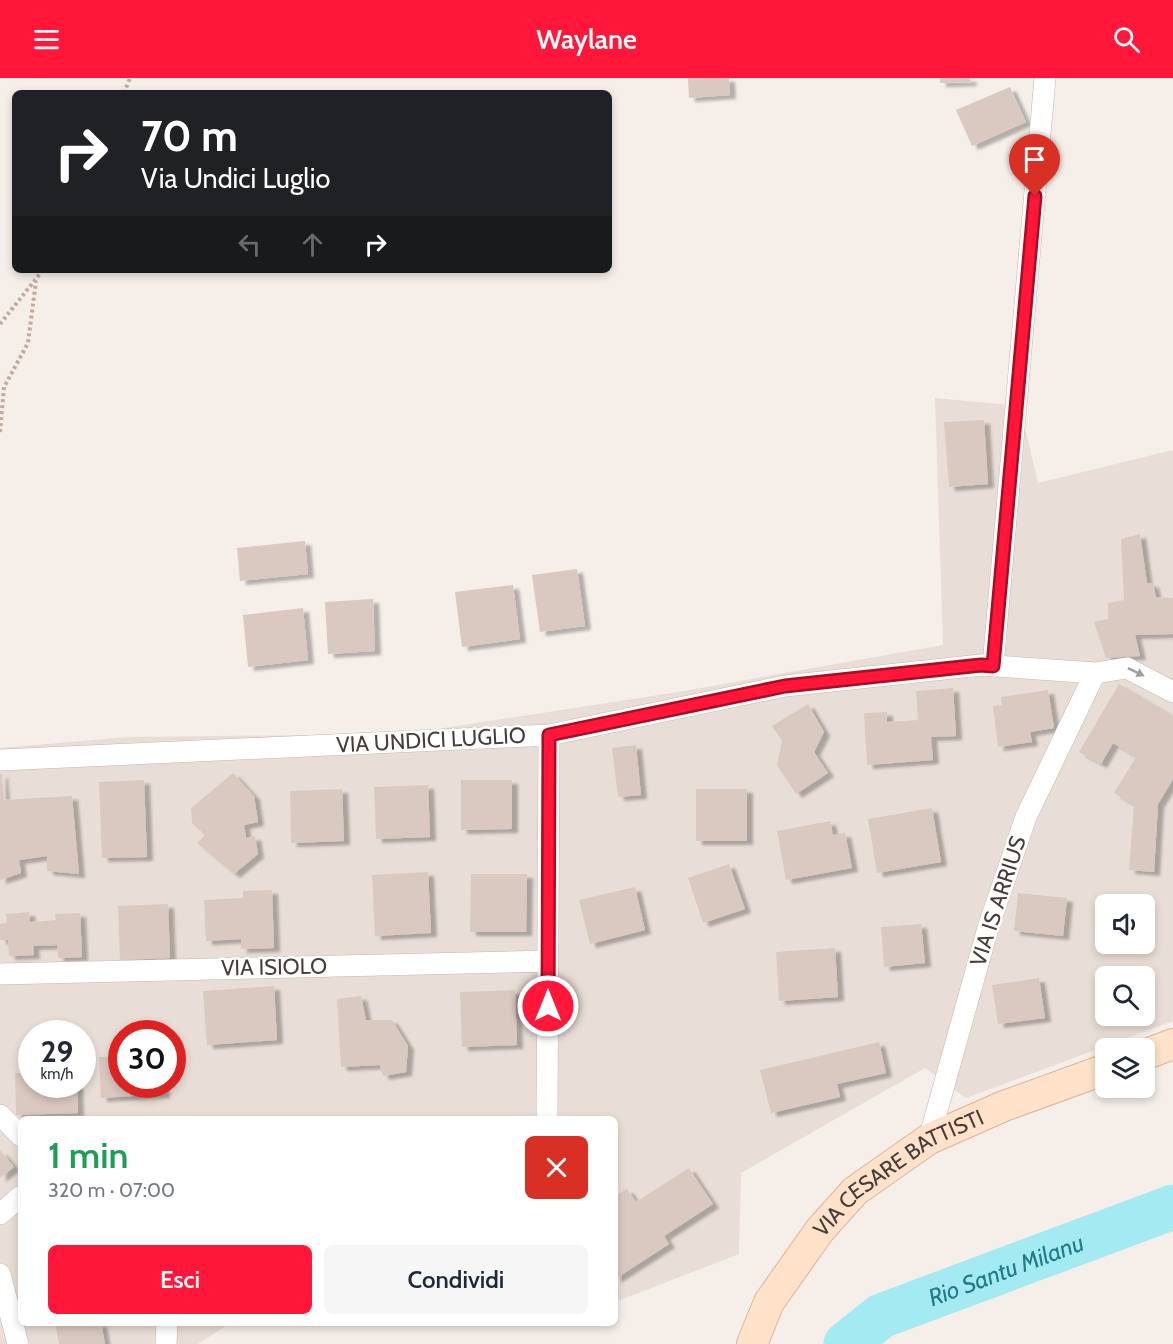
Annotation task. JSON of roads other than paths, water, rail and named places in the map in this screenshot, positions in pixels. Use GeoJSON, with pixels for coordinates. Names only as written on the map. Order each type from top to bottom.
{"type":"FeatureCollection","features":[{"type":"Feature","properties":{"kind":"main road"},"geometry":{"type":"LineString","coordinates":[[1155,1051],[1173,1044]]}},
{"type":"Feature","properties":{"kind":"main road","name":"VIA CESARE BATTISTI"},"geometry":{"type":"LineString","coordinates":[[752,1344],[770,1302],[820,1230],[855,1191],[929,1139],[1004,1106],[1095,1073]]}},
{"type":"Feature","properties":{"kind":"street"},"geometry":{"type":"LineString","coordinates":[[993,666],[1046,78]]}},
{"type":"Feature","properties":{"kind":"street","name":"VIA UNDICI LUGLIO"},"geometry":{"type":"LineString","coordinates":[[0,760],[549,735],[785,686],[981,665],[1095,673],[1127,668],[1173,692]]}},
{"type":"Feature","properties":{"kind":"street","name":"VIA IS ARRIUS"},"geometry":{"type":"LineString","coordinates":[[929,1139],[988,928],[1026,817],[1095,673]]}},
{"type":"Feature","properties":{"kind":"street"},"geometry":{"type":"LineString","coordinates":[[547,1116],[549,735]]}},
{"type":"Feature","properties":{"kind":"street","name":"VIA ISIOLO"},"geometry":{"type":"LineString","coordinates":[[0,974],[548,961]]}},
{"type":"Feature","properties":{"kind":"street"},"geometry":{"type":"LineString","coordinates":[[0,1115],[18,1133]]}},
{"type":"Feature","properties":{"kind":"street"},"geometry":{"type":"LineString","coordinates":[[0,1214],[18,1199]]}},
{"type":"Feature","properties":{"kind":"street"},"geometry":{"type":"LineString","coordinates":[[0,1274],[18,1344]]}},
{"type":"Feature","properties":{"kind":"street"},"geometry":{"type":"LineString","coordinates":[[166,1344],[167,1326]]}},
{"type":"Feature","properties":{"kind":"waterway","name":"Rio Santu Milanu"},"geometry":{"type":"LineString","coordinates":[[846,1344],[881,1316],[1173,1207]]}}]}
